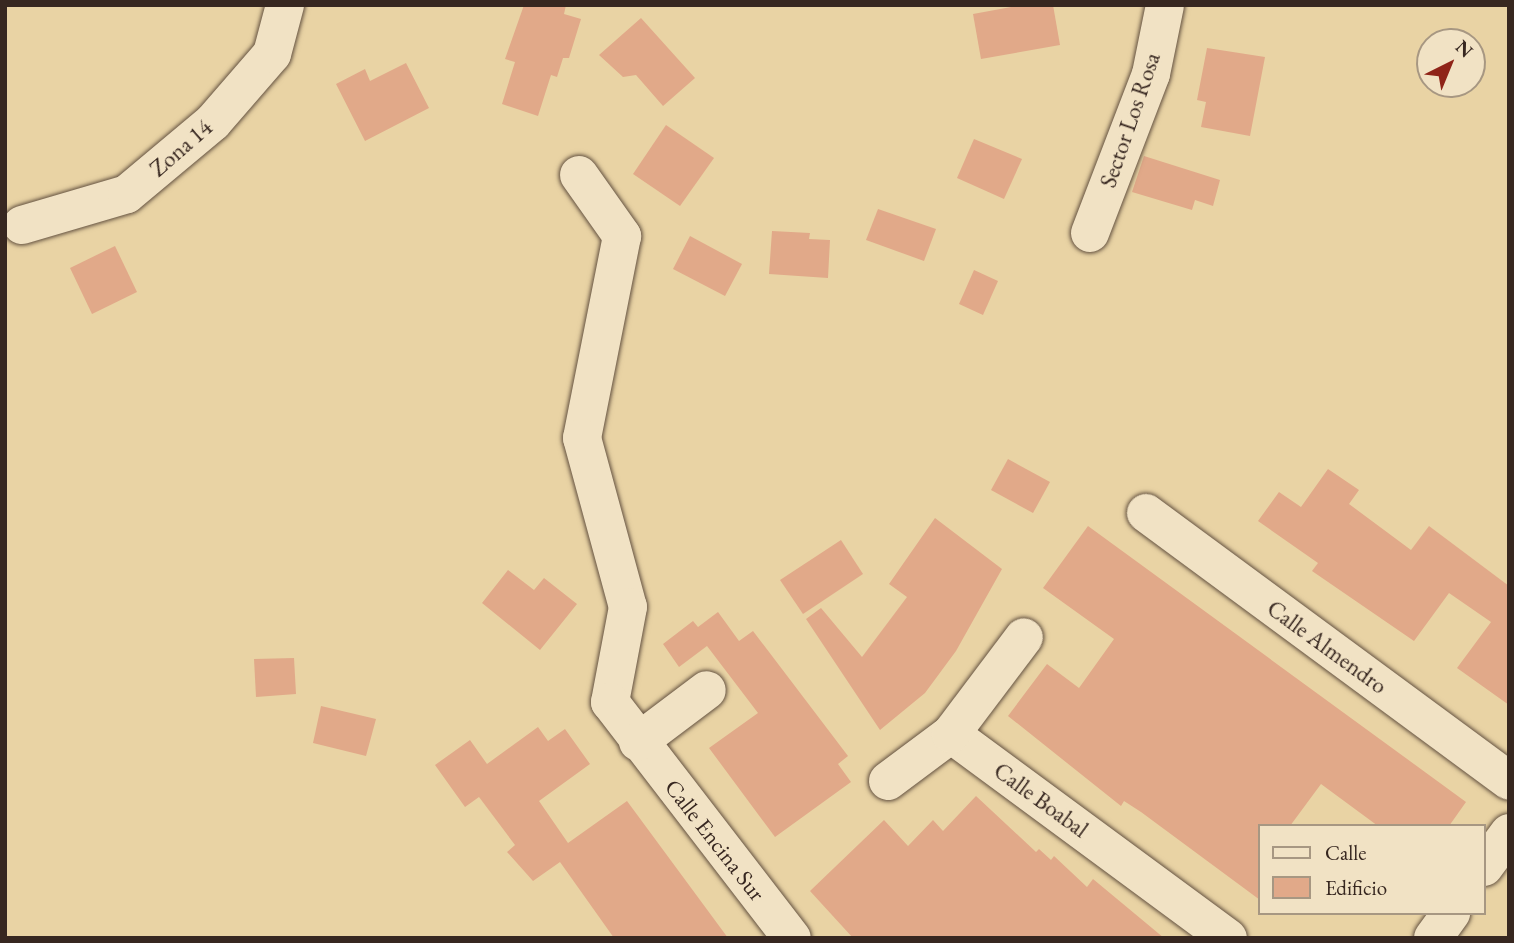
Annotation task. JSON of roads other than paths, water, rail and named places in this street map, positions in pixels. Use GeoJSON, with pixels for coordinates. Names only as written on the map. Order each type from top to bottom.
{"type":"FeatureCollection","features":[{"type":"Feature","properties":{"kind":"street","name":"Zona 14"},"geometry":{"type":"LineString","coordinates":[[22,225],[127,194],[213,122],[272,54],[285,5]]}},
{"type":"Feature","properties":{"kind":"street","name":"Sector Los Rosa"},"geometry":{"type":"LineString","coordinates":[[1090,233],[1151,74],[1166,5]]}},
{"type":"Feature","properties":{"kind":"street","name":"Calle Encina Sur"},"geometry":{"type":"LineString","coordinates":[[579,175],[622,236],[582,438],[628,607],[610,702],[638,742],[792,938]]}},
{"type":"Feature","properties":{"kind":"street","name":"Calle Almendro"},"geometry":{"type":"LineString","coordinates":[[1146,513],[1509,781]]}},
{"type":"Feature","properties":{"kind":"street"},"geometry":{"type":"LineString","coordinates":[[888,781],[951,734],[1024,637]]}},
{"type":"Feature","properties":{"kind":"street"},"geometry":{"type":"LineString","coordinates":[[638,742],[707,690]]}},
{"type":"Feature","properties":{"kind":"street","name":"Calle Boabal"},"geometry":{"type":"LineString","coordinates":[[951,734],[1228,938]]}},
{"type":"Feature","properties":{"kind":"street"},"geometry":{"type":"LineString","coordinates":[[1486,864],[1509,833]]}},
{"type":"Feature","properties":{"kind":"street"},"geometry":{"type":"LineString","coordinates":[[1433,938],[1450,915]]}}]}
